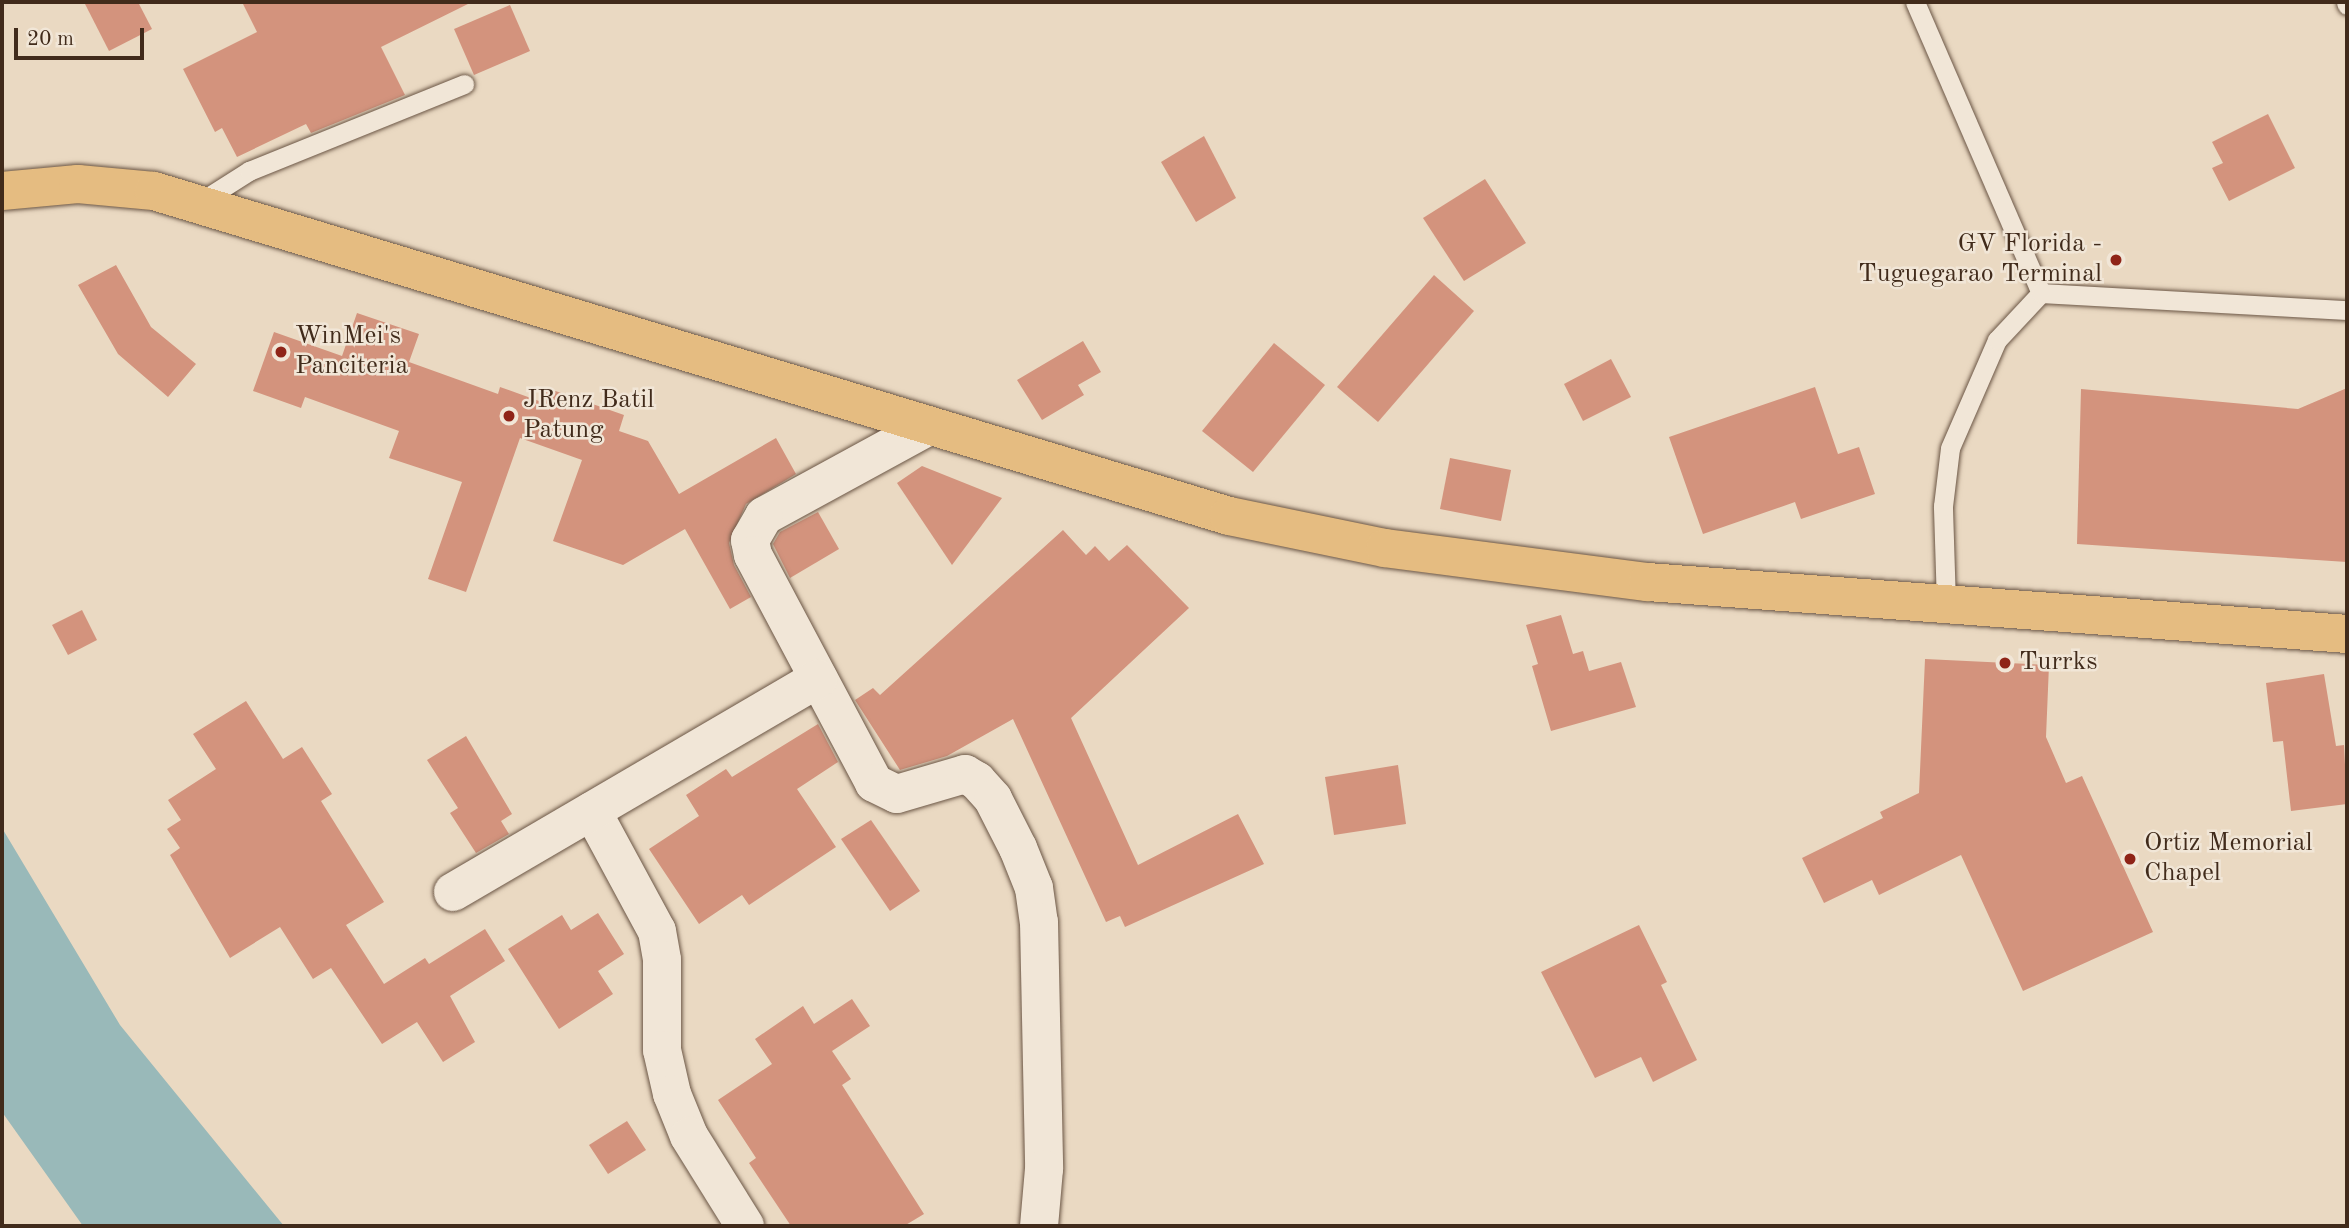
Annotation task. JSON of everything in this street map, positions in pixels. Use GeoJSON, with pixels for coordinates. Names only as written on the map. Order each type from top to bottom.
{"type":"FeatureCollection","features":[{"type":"Feature","properties":{"kind":"highway"},"geometry":{"type":"LineString","coordinates":[[2,191],[78,184],[154,191],[638,334],[929,426],[1229,516],[1385,548],[1648,582],[2347,634]]}},
{"type":"Feature","properties":{"kind":"street"},"geometry":{"type":"LineString","coordinates":[[929,426],[764,516],[754,527],[753,555],[874,783],[897,794],[952,774],[965,774],[977,781],[993,799],[1018,848],[1034,888],[1039,922],[1044,1144],[1039,1226]]}},
{"type":"Feature","properties":{"kind":"street"},"geometry":{"type":"LineString","coordinates":[[453,892],[818,679]]}},
{"type":"Feature","properties":{"kind":"street"},"geometry":{"type":"LineString","coordinates":[[592,811],[657,931],[662,960],[662,1050],[671,1094],[689,1136],[745,1226]]}},
{"type":"Feature","properties":{"kind":"lane"},"geometry":{"type":"LineString","coordinates":[[1915,2],[2041,293]]}},
{"type":"Feature","properties":{"kind":"lane"},"geometry":{"type":"LineString","coordinates":[[197,204],[249,171],[464,84]]}},
{"type":"Feature","properties":{"kind":"lane"},"geometry":{"type":"LineString","coordinates":[[2041,293],[2347,310]]}},
{"type":"Feature","properties":{"kind":"lane"},"geometry":{"type":"LineString","coordinates":[[1946,604],[1943,506],[1950,448],[1997,340],[2041,293]]}},
{"type":"Feature","properties":{"kind":"water"},"geometry":{"type":"Polygon","coordinates":[[[2,828],[120,1025],[284,1226],[83,1226],[2,1112],[2,828]]]}},
{"type":"Feature","properties":{"kind":"building"},"geometry":{"type":"Polygon","coordinates":[[[84,2],[138,2],[152,29],[109,51],[84,2]]]}},
{"type":"Feature","properties":{"kind":"building"},"geometry":{"type":"Polygon","coordinates":[[[242,2],[472,2],[381,47],[405,95],[311,133],[306,124],[237,157],[222,128],[215,132],[183,69],[257,32],[242,2]]]}},
{"type":"Feature","properties":{"kind":"building"},"geometry":{"type":"Polygon","coordinates":[[[510,5],[530,51],[474,75],[454,29],[510,5]]]}},
{"type":"Feature","properties":{"kind":"building"},"geometry":{"type":"Polygon","coordinates":[[[2268,114],[2295,168],[2229,201],[2212,168],[2223,163],[2212,142],[2268,114]]]}},
{"type":"Feature","properties":{"kind":"building"},"geometry":{"type":"Polygon","coordinates":[[[1204,136],[1236,198],[1196,222],[1161,162],[1204,136]]]}},
{"type":"Feature","properties":{"kind":"building"},"geometry":{"type":"Polygon","coordinates":[[[1485,179],[1526,243],[1464,281],[1423,218],[1485,179]]]}},
{"type":"Feature","properties":{"kind":"building"},"geometry":{"type":"Polygon","coordinates":[[[116,265],[151,327],[196,364],[168,397],[118,354],[78,285],[116,265]]]}},
{"type":"Feature","properties":{"kind":"building"},"geometry":{"type":"Polygon","coordinates":[[[1434,275],[1474,311],[1378,422],[1337,387],[1434,275]]]}},
{"type":"Feature","properties":{"kind":"building"},"geometry":{"type":"Polygon","coordinates":[[[357,313],[419,334],[409,362],[498,394],[500,387],[539,401],[544,387],[624,415],[619,431],[648,441],[679,494],[776,438],[796,474],[746,504],[729,543],[734,565],[751,597],[730,609],[685,529],[623,565],[553,541],[582,460],[520,438],[466,592],[428,579],[462,482],[389,458],[399,431],[305,397],[301,408],[253,391],[274,332],[342,356],[357,313]]]}},
{"type":"Feature","properties":{"kind":"building"},"geometry":{"type":"Polygon","coordinates":[[[1083,341],[1101,372],[1078,385],[1084,395],[1042,420],[1017,380],[1083,341]]]}},
{"type":"Feature","properties":{"kind":"building"},"geometry":{"type":"Polygon","coordinates":[[[1274,343],[1325,385],[1253,472],[1202,431],[1274,343]]]}},
{"type":"Feature","properties":{"kind":"building"},"geometry":{"type":"Polygon","coordinates":[[[1611,359],[1631,397],[1583,421],[1564,384],[1611,359]]]}},
{"type":"Feature","properties":{"kind":"building"},"geometry":{"type":"Polygon","coordinates":[[[1815,387],[1838,454],[1859,447],[1875,494],[1801,519],[1795,502],[1703,534],[1669,437],[1815,387]]]}},
{"type":"Feature","properties":{"kind":"building"},"geometry":{"type":"Polygon","coordinates":[[[2347,388],[2347,562],[2077,544],[2081,389],[2298,409],[2347,388]]]}},
{"type":"Feature","properties":{"kind":"building"},"geometry":{"type":"Polygon","coordinates":[[[1450,458],[1511,470],[1501,521],[1440,509],[1450,458]]]}},
{"type":"Feature","properties":{"kind":"building"},"geometry":{"type":"Polygon","coordinates":[[[922,466],[1002,498],[952,565],[897,483],[922,466]]]}},
{"type":"Feature","properties":{"kind":"building"},"geometry":{"type":"Polygon","coordinates":[[[818,512],[839,549],[790,578],[773,544],[780,532],[818,512]]]}},
{"type":"Feature","properties":{"kind":"building"},"geometry":{"type":"Polygon","coordinates":[[[1063,530],[1086,555],[1095,546],[1109,561],[1127,545],[1189,608],[1071,718],[1138,865],[1238,814],[1264,864],[1125,927],[1120,916],[1106,922],[1013,719],[947,756],[900,770],[855,700],[873,688],[880,695],[1063,530]]]}},
{"type":"Feature","properties":{"kind":"building"},"geometry":{"type":"Polygon","coordinates":[[[82,610],[97,640],[68,655],[52,625],[82,610]]]}},
{"type":"Feature","properties":{"kind":"building"},"geometry":{"type":"Polygon","coordinates":[[[1561,615],[1573,654],[1583,651],[1589,671],[1621,662],[1636,707],[1551,731],[1532,666],[1538,664],[1526,625],[1561,615]]]}},
{"type":"Feature","properties":{"kind":"building"},"geometry":{"type":"Polygon","coordinates":[[[1925,659],[2049,665],[2046,737],[2066,783],[2082,776],[2153,932],[2023,991],[1961,855],[1879,895],[1872,880],[1824,903],[1802,858],[1883,818],[1880,812],[1919,793],[1925,659]]]}},
{"type":"Feature","properties":{"kind":"building"},"geometry":{"type":"Polygon","coordinates":[[[2324,674],[2336,746],[2344,745],[2347,804],[2291,811],[2283,741],[2273,742],[2266,683],[2324,674]]]}},
{"type":"Feature","properties":{"kind":"building"},"geometry":{"type":"Polygon","coordinates":[[[246,701],[283,759],[302,747],[332,794],[321,801],[384,902],[346,925],[384,984],[425,958],[429,964],[485,929],[505,961],[450,996],[475,1042],[443,1062],[417,1022],[382,1044],[331,968],[313,979],[280,927],[230,958],[170,855],[180,848],[167,829],[181,820],[168,800],[216,769],[193,734],[246,701]]]}},
{"type":"Feature","properties":{"kind":"building"},"geometry":{"type":"Polygon","coordinates":[[[818,724],[838,762],[797,789],[836,847],[749,905],[742,895],[699,924],[649,849],[699,816],[686,795],[726,769],[732,777],[818,724]]]}},
{"type":"Feature","properties":{"kind":"building"},"geometry":{"type":"Polygon","coordinates":[[[466,736],[512,814],[501,821],[509,834],[476,853],[450,813],[458,808],[427,760],[466,736]]]}},
{"type":"Feature","properties":{"kind":"building"},"geometry":{"type":"Polygon","coordinates":[[[1398,765],[1406,824],[1334,835],[1325,777],[1398,765]]]}},
{"type":"Feature","properties":{"kind":"building"},"geometry":{"type":"Polygon","coordinates":[[[871,820],[920,891],[890,911],[841,839],[871,820]]]}},
{"type":"Feature","properties":{"kind":"building"},"geometry":{"type":"Polygon","coordinates":[[[598,913],[624,954],[598,971],[613,994],[559,1029],[508,949],[562,915],[571,930],[598,913]]]}},
{"type":"Feature","properties":{"kind":"building"},"geometry":{"type":"Polygon","coordinates":[[[1639,925],[1667,982],[1661,985],[1697,1060],[1653,1082],[1641,1057],[1595,1078],[1541,972],[1639,925]]]}},
{"type":"Feature","properties":{"kind":"building"},"geometry":{"type":"Polygon","coordinates":[[[852,999],[870,1026],[832,1051],[851,1079],[842,1085],[924,1214],[904,1226],[791,1226],[749,1163],[756,1158],[718,1100],[772,1064],[755,1039],[803,1006],[814,1024],[852,999]]]}},
{"type":"Feature","properties":{"kind":"building"},"geometry":{"type":"Polygon","coordinates":[[[627,1121],[646,1150],[608,1174],[589,1145],[627,1121]]]}},
{"type":"Feature","properties":{"kind":"place","name":"GV Florida - Tuguegarao Terminal"},"geometry":{"type":"Point","coordinates":[2116,260]}},
{"type":"Feature","properties":{"kind":"place","name":"WinMei's Panciteria"},"geometry":{"type":"Point","coordinates":[281,352]}},
{"type":"Feature","properties":{"kind":"place","name":"JRenz Batil Patung"},"geometry":{"type":"Point","coordinates":[509,416]}},
{"type":"Feature","properties":{"kind":"place","name":"Turrks"},"geometry":{"type":"Point","coordinates":[2005,663]}},
{"type":"Feature","properties":{"kind":"place","name":"Ortiz Memorial Chapel"},"geometry":{"type":"Point","coordinates":[2130,859]}}]}
